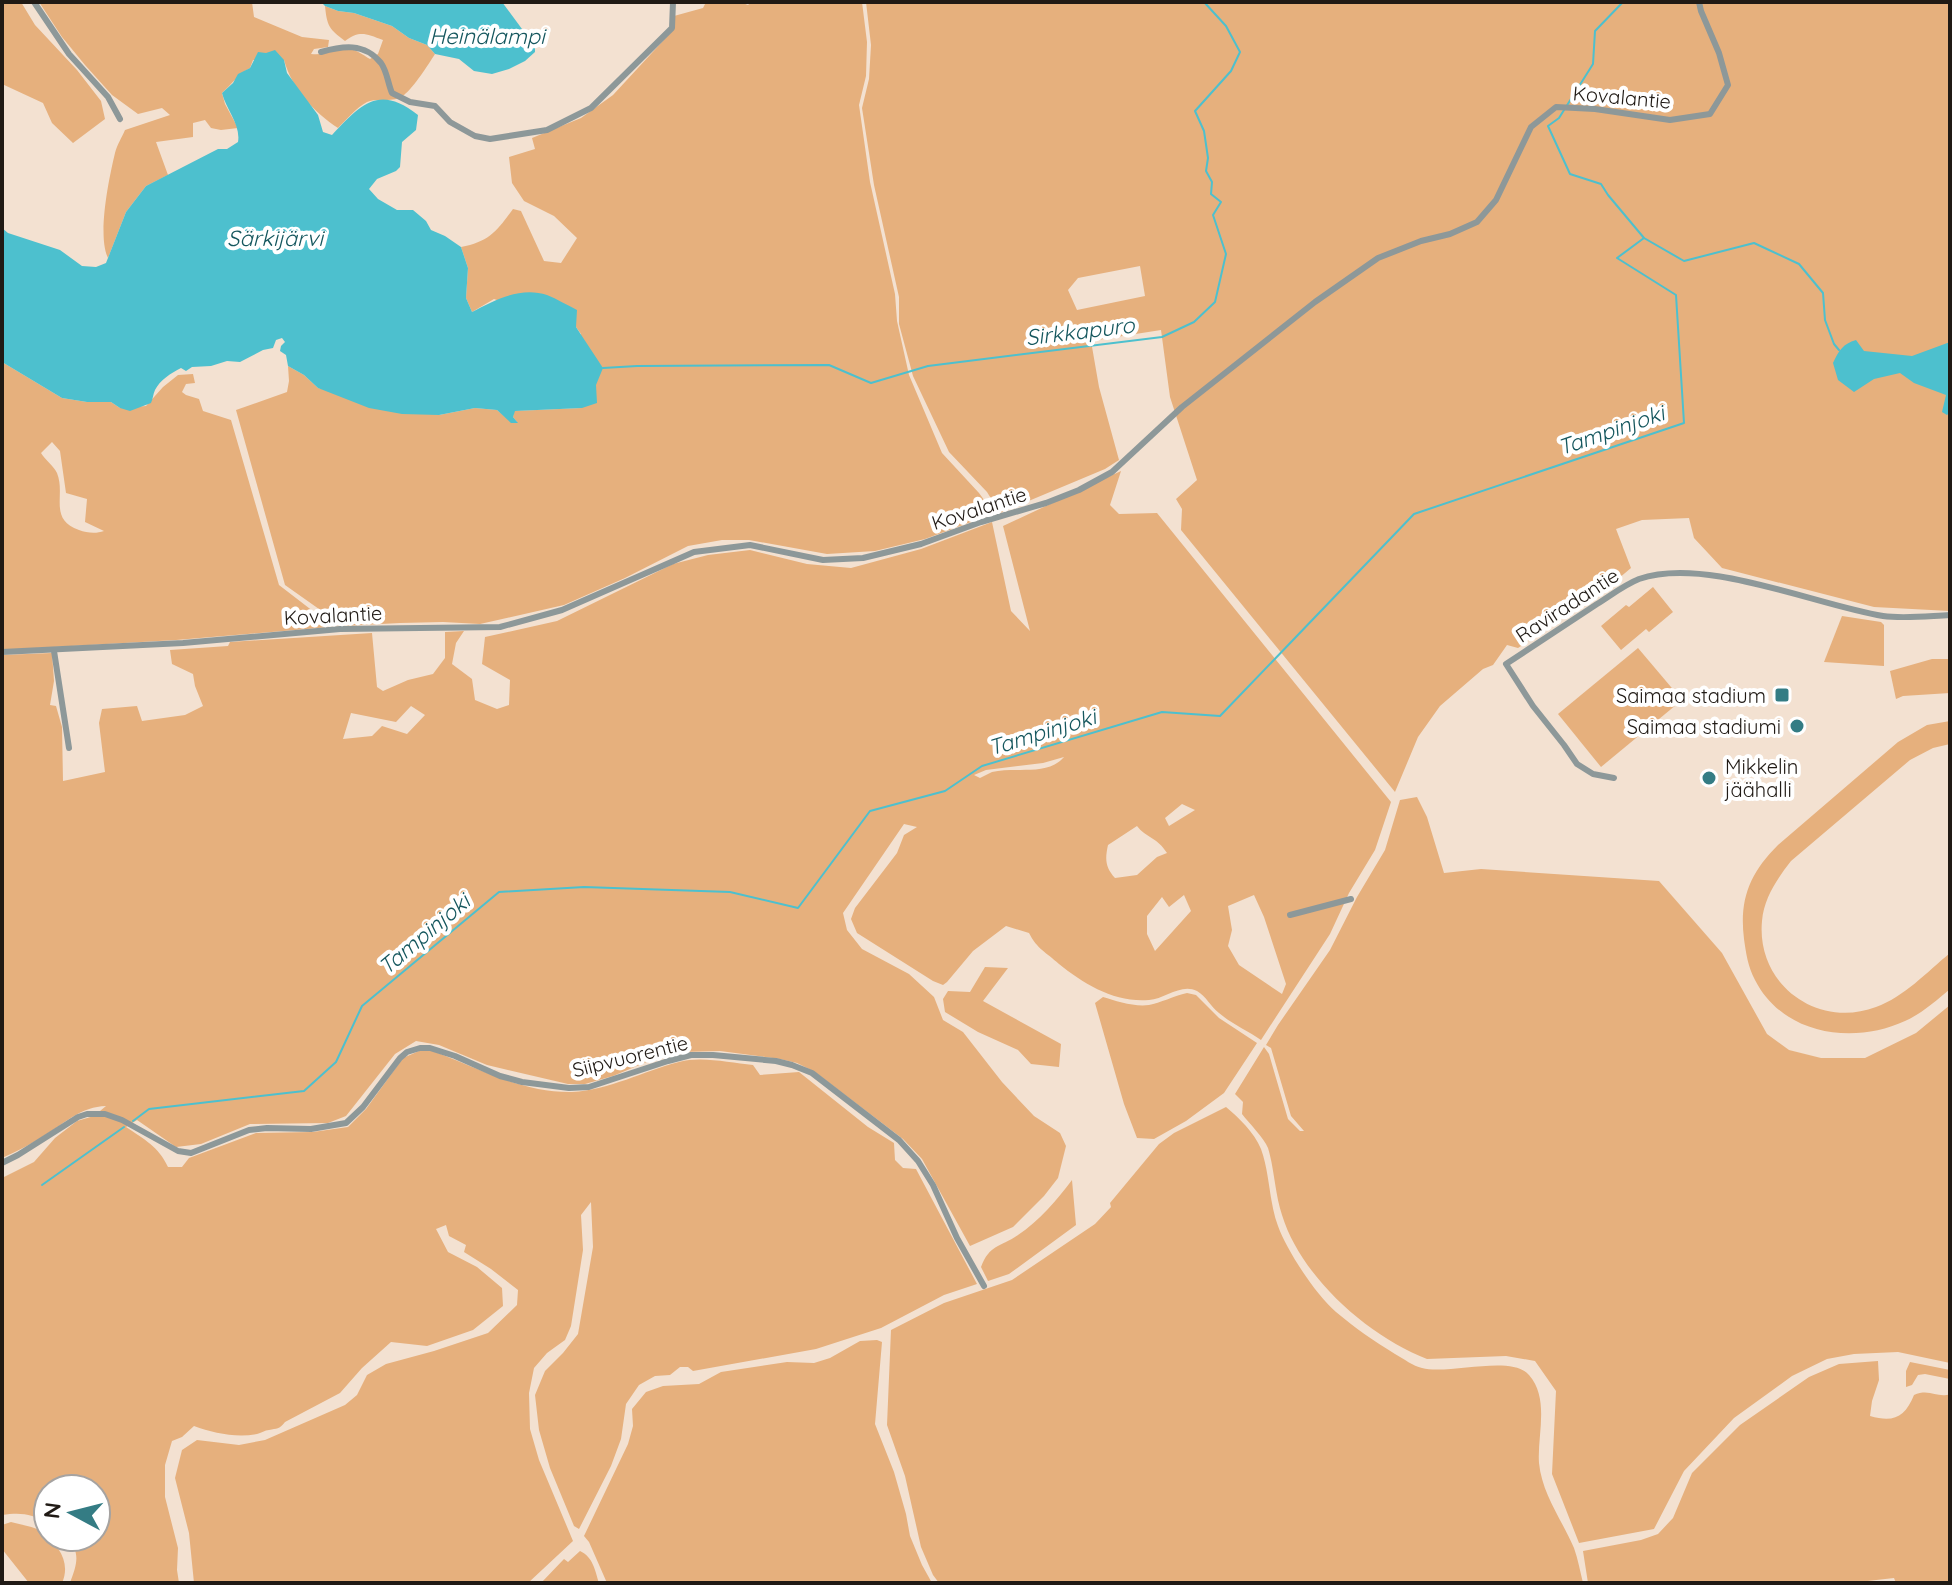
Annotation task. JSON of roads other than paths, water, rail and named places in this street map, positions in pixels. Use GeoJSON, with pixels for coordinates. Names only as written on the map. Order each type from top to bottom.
{"type":"FeatureCollection","features":[{"type":"Feature","properties":{"kind":"street"},"geometry":{"type":"LineString","coordinates":[[34,2],[69,54],[108,97],[120,119]]}},
{"type":"Feature","properties":{"kind":"street"},"geometry":{"type":"LineString","coordinates":[[321,52],[342,46],[369,53],[381,63],[392,93],[410,102],[435,106],[450,122],[475,136],[490,139],[508,137],[547,130],[591,108],[672,28],[673,2]]}},
{"type":"Feature","properties":{"kind":"street","name":"Kovalantie"},"geometry":{"type":"LineString","coordinates":[[2,652],[183,643],[340,629],[500,627],[562,610],[694,552],[750,545],[823,560],[863,558],[921,544],[1046,503],[1112,472],[1182,407],[1315,302],[1378,258],[1477,222],[1496,200],[1531,127],[1556,107],[1595,109],[1670,120],[1710,114],[1728,85],[1699,2]]}},
{"type":"Feature","properties":{"kind":"street","name":"Raviradantie"},"geometry":{"type":"LineString","coordinates":[[1614,778],[1593,774],[1577,764],[1506,664],[1636,580],[1666,574],[1719,577],[1888,617],[1950,615]]}},
{"type":"Feature","properties":{"kind":"street"},"geometry":{"type":"LineString","coordinates":[[54,651],[69,748]]}},
{"type":"Feature","properties":{"kind":"street"},"geometry":{"type":"LineString","coordinates":[[1290,915],[1351,899]]}},
{"type":"Feature","properties":{"kind":"street","name":"Siipvuorentie"},"geometry":{"type":"LineString","coordinates":[[2,1163],[87,1114],[105,1114],[122,1120],[178,1151],[191,1153],[249,1130],[311,1129],[346,1123],[363,1107],[400,1058],[420,1048],[455,1056],[522,1082],[569,1088],[589,1087],[691,1055],[776,1061],[812,1073],[899,1140],[918,1161],[933,1185],[957,1238],[984,1286]]}},
{"type":"Feature","properties":{"kind":"water","name":"Heinälampi"},"geometry":{"type":"Polygon","coordinates":[[[321,2],[502,2],[522,29],[535,38],[535,52],[509,69],[492,74],[474,71],[459,59],[435,54],[427,45],[409,38],[392,26],[338,11],[321,2]]]}},
{"type":"Feature","properties":{"kind":"water","name":"Särkijärvi"},"geometry":{"type":"Polygon","coordinates":[[[275,50],[284,60],[287,73],[318,115],[323,132],[332,135],[352,114],[371,102],[381,100],[392,101],[418,115],[416,130],[402,142],[400,167],[377,179],[369,189],[378,199],[397,210],[413,210],[431,230],[461,247],[468,268],[466,298],[472,312],[499,299],[528,292],[547,295],[577,310],[576,327],[603,368],[596,385],[597,403],[582,408],[515,411],[513,417],[518,423],[511,423],[497,410],[475,408],[439,415],[402,414],[369,408],[318,388],[288,366],[286,355],[280,351],[285,342],[282,338],[276,340],[273,348],[240,362],[227,361],[192,367],[186,371],[181,368],[160,383],[151,403],[130,411],[111,402],[62,398],[2,362],[2,228],[8,233],[60,250],[82,266],[96,267],[106,263],[126,212],[146,186],[238,142],[237,129],[222,93],[238,74],[250,68],[258,52],[275,50]]]}},
{"type":"Feature","properties":{"kind":"water"},"geometry":{"type":"Polygon","coordinates":[[[1856,340],[1864,351],[1912,356],[1950,342],[1950,412],[1947,415],[1942,412],[1946,395],[1914,383],[1900,373],[1874,379],[1854,392],[1838,380],[1833,363],[1837,354],[1856,340]]]}},
{"type":"Feature","properties":{"kind":"waterway","name":"Sirkkapuro"},"geometry":{"type":"LineString","coordinates":[[603,368],[829,365],[871,383],[928,366],[1162,337],[1194,322],[1215,302],[1226,254],[1213,215],[1221,202],[1211,194],[1212,182],[1206,171],[1208,158],[1204,131],[1195,111],[1231,71],[1240,52],[1226,26],[1204,2]]}},
{"type":"Feature","properties":{"kind":"waterway"},"geometry":{"type":"LineString","coordinates":[[1623,2],[1595,31],[1593,64],[1559,118],[1548,126],[1570,174],[1601,184],[1644,238],[1684,261],[1754,243],[1799,264],[1823,293],[1825,320],[1839,350]]}},
{"type":"Feature","properties":{"kind":"waterway","name":"Tampinjoki"},"geometry":{"type":"LineString","coordinates":[[133,1121],[149,1109],[304,1091],[336,1062],[362,1006],[499,892],[584,887],[730,892],[798,908],[870,811],[945,791],[982,766],[1162,712],[1220,716],[1414,514],[1684,423],[1676,295],[1617,258],[1644,238]]}},
{"type":"Feature","properties":{"kind":"waterway","name":"Tampinjoki"},"geometry":{"type":"LineString","coordinates":[[42,1185],[124,1127]]}},
{"type":"Feature","properties":{"kind":"place","name":"Saimaa stadium"},"geometry":{"type":"Point","coordinates":[1782,695]}},
{"type":"Feature","properties":{"kind":"place","name":"Saimaa stadiumi"},"geometry":{"type":"Point","coordinates":[1797,726]}},
{"type":"Feature","properties":{"kind":"place","name":"Mikkelin jäähalli"},"geometry":{"type":"Point","coordinates":[1709,778]}}]}
